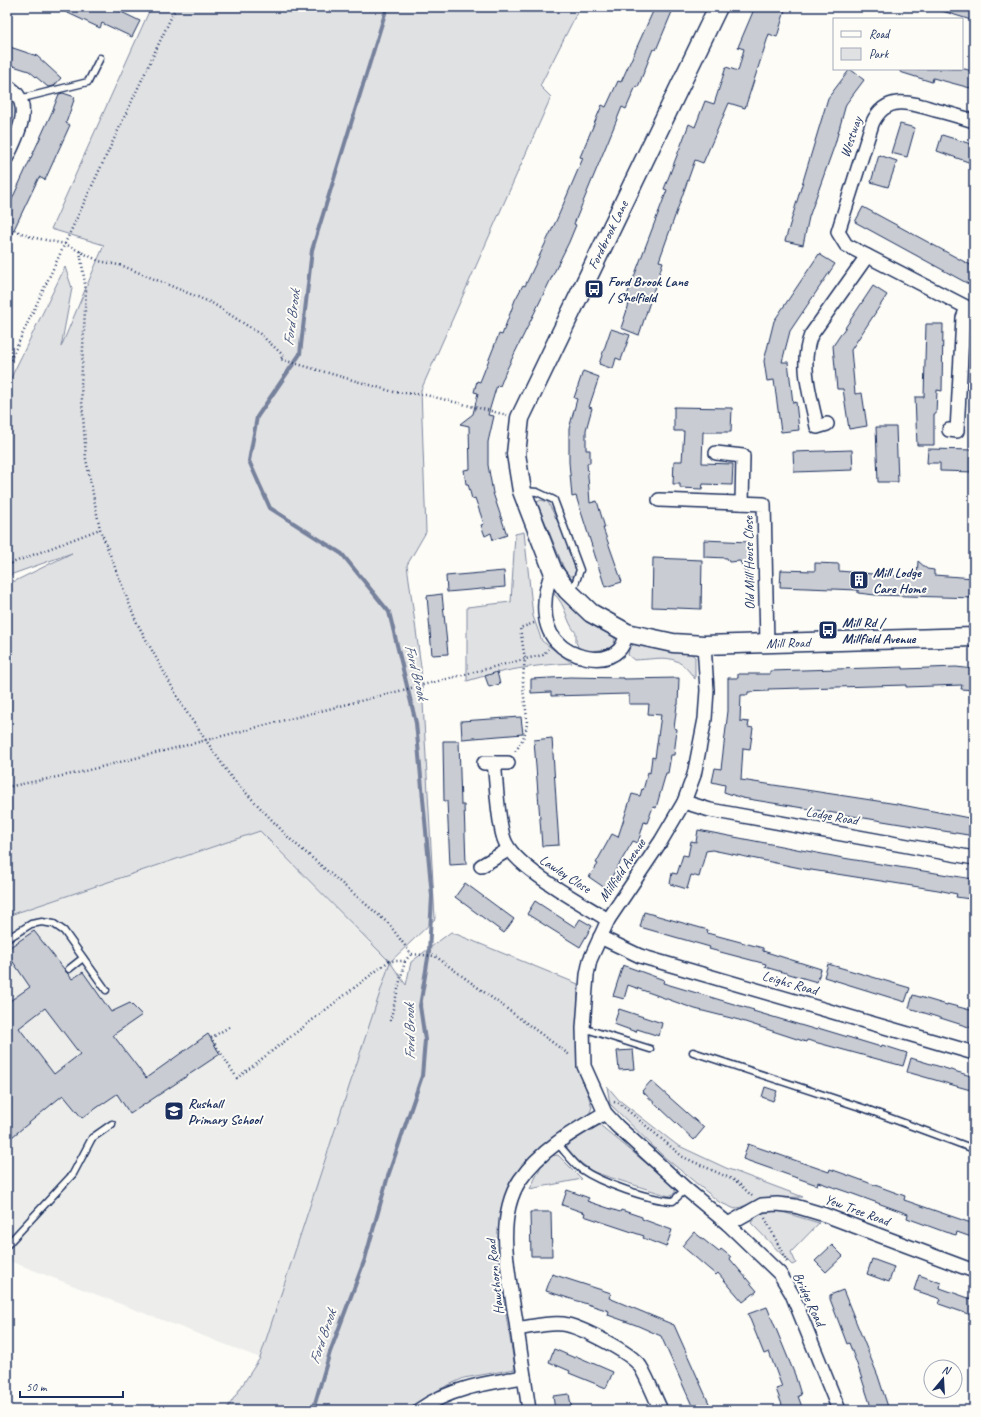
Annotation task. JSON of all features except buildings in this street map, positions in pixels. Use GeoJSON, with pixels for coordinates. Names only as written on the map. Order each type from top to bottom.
{"type":"FeatureCollection","features":[{"type":"Feature","properties":{"kind":"street","name":"Fordbrook Lane"},"geometry":{"type":"LineString","coordinates":[[606,623],[591,613],[567,590],[553,571],[522,491],[516,454],[520,418],[718,7]]}},
{"type":"Feature","properties":{"kind":"street"},"geometry":{"type":"LineString","coordinates":[[7,86],[19,99],[23,114],[20,130],[7,157]]}},
{"type":"Feature","properties":{"kind":"street","name":"Westway"},"geometry":{"type":"LineString","coordinates":[[949,430],[957,431],[963,318],[971,309],[846,245],[838,232],[876,115],[890,104],[911,103],[974,121]]}},
{"type":"Feature","properties":{"kind":"street"},"geometry":{"type":"LineString","coordinates":[[827,424],[818,427],[807,375],[805,357],[807,346],[811,336],[867,256]]}},
{"type":"Feature","properties":{"kind":"street","name":"Old Mill House Close"},"geometry":{"type":"LineString","coordinates":[[716,453],[743,456],[742,503]]}},
{"type":"Feature","properties":{"kind":"street","name":"Old Mill House Close"},"geometry":{"type":"LineString","coordinates":[[659,500],[764,504],[767,644]]}},
{"type":"Feature","properties":{"kind":"street"},"geometry":{"type":"LineString","coordinates":[[553,571],[544,593],[546,619],[555,640],[567,650],[582,657],[599,658],[610,656],[619,650],[624,644],[627,633]]}},
{"type":"Feature","properties":{"kind":"street","name":"Mill Road"},"geometry":{"type":"LineString","coordinates":[[606,623],[627,633],[673,643],[704,645],[974,637]]}},
{"type":"Feature","properties":{"kind":"street","name":"Millfield Avenue"},"geometry":{"type":"LineString","coordinates":[[605,1113],[584,1066],[583,1028],[587,975],[590,960],[608,920],[661,841],[684,802],[694,775],[705,719],[707,690],[704,645]]}},
{"type":"Feature","properties":{"kind":"street","name":"Lawley Close"},"geometry":{"type":"LineString","coordinates":[[508,763],[489,763],[503,838],[508,850],[525,867],[608,920]]}},
{"type":"Feature","properties":{"kind":"street","name":"Lodge Road"},"geometry":{"type":"LineString","coordinates":[[684,802],[717,811],[974,858]]}},
{"type":"Feature","properties":{"kind":"street"},"geometry":{"type":"LineString","coordinates":[[481,866],[508,850]]}},
{"type":"Feature","properties":{"kind":"street","name":"Leighs Road"},"geometry":{"type":"LineString","coordinates":[[600,937],[640,956],[974,1053]]}},
{"type":"Feature","properties":{"kind":"street","name":"Hawthorn Road"},"geometry":{"type":"LineString","coordinates":[[529,1410],[506,1256],[506,1217],[520,1180],[556,1142],[605,1113]]}},
{"type":"Feature","properties":{"kind":"street","name":"Bridge Road"},"geometry":{"type":"LineString","coordinates":[[605,1113],[617,1126],[686,1189],[728,1224],[780,1274],[792,1294],[839,1410]]}},
{"type":"Feature","properties":{"kind":"street","name":"Yew Tree Road"},"geometry":{"type":"LineString","coordinates":[[728,1224],[762,1205],[776,1204],[795,1206],[825,1215],[974,1271]]}},
{"type":"Feature","properties":{"kind":"street"},"geometry":{"type":"LineString","coordinates":[[517,1329],[550,1324],[564,1324],[605,1341],[624,1352],[639,1365],[661,1410]]}},
{"type":"Feature","properties":{"kind":"street"},"geometry":{"type":"LineString","coordinates":[[419,1410],[431,1402],[467,1387],[524,1377]]}},
{"type":"Feature","properties":{"kind":"lane"},"geometry":{"type":"LineString","coordinates":[[19,99],[88,82],[100,58]]}},
{"type":"Feature","properties":{"kind":"lane"},"geometry":{"type":"LineString","coordinates":[[522,491],[537,492],[554,500],[580,570],[575,584],[567,590]]}},
{"type":"Feature","properties":{"kind":"lane"},"geometry":{"type":"LineString","coordinates":[[7,939],[31,924],[42,922],[54,924],[64,931],[106,990]]}},
{"type":"Feature","properties":{"kind":"lane"},"geometry":{"type":"LineString","coordinates":[[69,969],[83,958]]}},
{"type":"Feature","properties":{"kind":"lane"},"geometry":{"type":"LineString","coordinates":[[583,1028],[650,1049]]}},
{"type":"Feature","properties":{"kind":"lane"},"geometry":{"type":"LineString","coordinates":[[693,1052],[866,1109],[974,1149]]}},
{"type":"Feature","properties":{"kind":"lane"},"geometry":{"type":"LineString","coordinates":[[7,1245],[73,1174],[89,1142],[112,1124]]}},
{"type":"Feature","properties":{"kind":"lane"},"geometry":{"type":"LineString","coordinates":[[556,1142],[580,1168],[592,1176],[658,1200],[673,1201],[686,1189]]}},
{"type":"Feature","properties":{"kind":"path"},"geometry":{"type":"LineString","coordinates":[[7,367],[176,7]]}},
{"type":"Feature","properties":{"kind":"path"},"geometry":{"type":"LineString","coordinates":[[7,227],[31,237],[65,244],[99,260],[123,266],[212,303],[260,334],[284,356],[280,359],[296,365],[335,374],[394,392],[426,395],[520,418]]}},
{"type":"Feature","properties":{"kind":"path"},"geometry":{"type":"LineString","coordinates":[[80,251],[86,292],[82,386],[86,459],[100,529],[136,621],[183,707],[231,777],[280,828],[389,924],[411,954],[434,956],[584,1066]]}},
{"type":"Feature","properties":{"kind":"path"},"geometry":{"type":"LineString","coordinates":[[7,565],[100,529]]}},
{"type":"Feature","properties":{"kind":"path"},"geometry":{"type":"LineString","coordinates":[[508,763],[524,740],[528,713],[523,684],[525,659],[520,628],[546,619]]}},
{"type":"Feature","properties":{"kind":"path"},"geometry":{"type":"LineString","coordinates":[[7,787],[77,773],[543,655],[555,640]]}},
{"type":"Feature","properties":{"kind":"path"},"geometry":{"type":"LineString","coordinates":[[390,1021],[405,961],[411,954]]}},
{"type":"Feature","properties":{"kind":"path"},"geometry":{"type":"LineString","coordinates":[[229,1027],[211,1038],[237,1078],[389,961],[405,961]]}},
{"type":"Feature","properties":{"kind":"path"},"geometry":{"type":"LineString","coordinates":[[598,1098],[619,1103],[683,1157],[736,1181],[762,1205],[763,1213],[787,1259],[788,1266]]}},
{"type":"Feature","properties":{"kind":"shaded area","name":"Rushall Primary School"},"geometry":{"type":"Polygon","coordinates":[[[260,831],[390,962],[260,1358],[7,1260],[7,916],[260,831]]]}},
{"type":"Feature","properties":{"kind":"green space"},"geometry":{"type":"Polygon","coordinates":[[[151,7],[580,7],[540,86],[551,97],[421,390],[426,532],[407,565],[421,667],[435,919],[390,962],[260,831],[7,916],[7,585],[72,553],[7,576],[7,386],[65,267],[72,288],[61,347],[104,245],[51,229],[151,7]]]}},
{"type":"Feature","properties":{"kind":"green space"},"geometry":{"type":"Polygon","coordinates":[[[541,500],[548,502],[565,537],[576,571],[573,576],[567,576],[537,502],[541,500]]]}},
{"type":"Feature","properties":{"kind":"green space"},"geometry":{"type":"Polygon","coordinates":[[[524,532],[533,616],[542,641],[572,663],[519,669],[467,681],[467,607],[511,602],[515,534],[524,532]]]}},
{"type":"Feature","properties":{"kind":"green space"},"geometry":{"type":"Polygon","coordinates":[[[557,589],[582,615],[615,638],[614,644],[610,649],[590,651],[579,649],[576,642],[576,633],[572,628],[564,608],[554,594],[557,589]]]}},
{"type":"Feature","properties":{"kind":"green space"},"geometry":{"type":"Polygon","coordinates":[[[635,643],[689,652],[695,657],[695,679],[688,670],[675,660],[662,658],[634,660],[628,655],[629,649],[635,643]]]}},
{"type":"Feature","properties":{"kind":"green space"},"geometry":{"type":"Polygon","coordinates":[[[451,932],[578,984],[577,1061],[592,1107],[589,1115],[552,1139],[531,1156],[515,1176],[505,1201],[500,1228],[502,1287],[515,1369],[464,1378],[440,1389],[407,1410],[226,1410],[260,1358],[390,962],[406,985],[411,962],[451,932]]]}},
{"type":"Feature","properties":{"kind":"green space"},"geometry":{"type":"Polygon","coordinates":[[[607,1086],[619,1100],[677,1145],[726,1168],[803,1197],[768,1198],[735,1209],[719,1202],[663,1156],[610,1104],[607,1086]]]}},
{"type":"Feature","properties":{"kind":"green space"},"geometry":{"type":"Polygon","coordinates":[[[595,1125],[600,1125],[675,1187],[675,1193],[669,1196],[593,1172],[577,1160],[567,1148],[568,1142],[595,1125]]]}},
{"type":"Feature","properties":{"kind":"green space"},"geometry":{"type":"Polygon","coordinates":[[[558,1155],[582,1179],[530,1189],[543,1162],[548,1156],[558,1155]]]}},
{"type":"Feature","properties":{"kind":"green space"},"geometry":{"type":"Polygon","coordinates":[[[779,1211],[819,1223],[791,1252],[796,1263],[792,1265],[751,1223],[754,1219],[767,1212],[779,1211]]]}},
{"type":"Feature","properties":{"kind":"waterway","name":"Ford Brook"},"geometry":{"type":"LineString","coordinates":[[313,1410],[330,1352],[365,1259],[388,1176],[422,1076],[425,1040],[420,1006],[429,952],[432,896],[416,723],[389,612],[342,554],[270,508],[249,461],[257,417],[300,354],[312,250],[387,7]]}},
{"type":"Feature","properties":{"kind":"place","name":"Ford Brook Lane / Shelfield"},"geometry":{"type":"Point","coordinates":[594,289]}},
{"type":"Feature","properties":{"kind":"place","name":"Mill Lodge Care Home"},"geometry":{"type":"Point","coordinates":[859,580]}},
{"type":"Feature","properties":{"kind":"place","name":"Mill Rd / Millfield Avenue"},"geometry":{"type":"Point","coordinates":[828,630]}},
{"type":"Feature","properties":{"kind":"place","name":"Rushall Primary School"},"geometry":{"type":"Point","coordinates":[174,1111]}}]}
